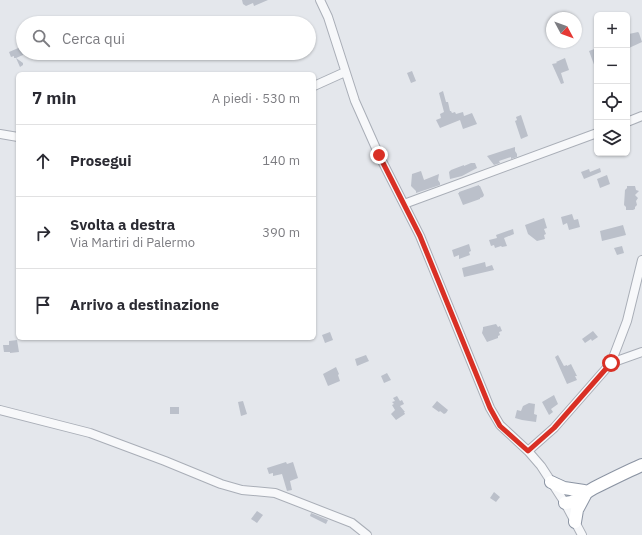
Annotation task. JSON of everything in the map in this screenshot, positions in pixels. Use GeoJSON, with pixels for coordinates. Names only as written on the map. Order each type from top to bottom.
{"type":"FeatureCollection","features":[{"type":"Feature","properties":{"kind":"highway"},"geometry":{"type":"LineString","coordinates":[[564,503],[573,494],[588,491],[642,465]]}},
{"type":"Feature","properties":{"kind":"highway"},"geometry":{"type":"LineString","coordinates":[[552,482],[564,488],[588,491]]}},
{"type":"Feature","properties":{"kind":"highway"},"geometry":{"type":"LineString","coordinates":[[575,522],[577,510],[588,491]]}},
{"type":"Feature","properties":{"kind":"street"},"geometry":{"type":"LineString","coordinates":[[320,0],[328,17],[355,100],[379,155],[423,243],[490,408],[500,426],[528,451],[552,482],[582,535]]}},
{"type":"Feature","properties":{"kind":"street"},"geometry":{"type":"LineString","coordinates":[[316,85],[345,72]]}},
{"type":"Feature","properties":{"kind":"street"},"geometry":{"type":"LineString","coordinates":[[630,121],[642,116]]}},
{"type":"Feature","properties":{"kind":"street"},"geometry":{"type":"LineString","coordinates":[[0,134],[16,137]]}},
{"type":"Feature","properties":{"kind":"street"},"geometry":{"type":"LineString","coordinates":[[404,204],[594,134]]}},
{"type":"Feature","properties":{"kind":"street"},"geometry":{"type":"LineString","coordinates":[[528,451],[554,428],[611,363],[638,290],[642,260]]}},
{"type":"Feature","properties":{"kind":"street"},"geometry":{"type":"LineString","coordinates":[[611,363],[642,352]]}},
{"type":"Feature","properties":{"kind":"street"},"geometry":{"type":"LineString","coordinates":[[0,410],[90,433],[221,484],[242,490],[275,492],[352,523],[368,535]]}},
{"type":"Feature","properties":{"kind":"building"},"geometry":{"type":"Polygon","coordinates":[[[242,0],[268,0],[254,6],[253,3],[246,6],[243,4],[242,0]]]}},
{"type":"Feature","properties":{"kind":"building"},"geometry":{"type":"Polygon","coordinates":[[[638,32],[642,42],[630,48],[630,34],[638,32]]]}},
{"type":"Feature","properties":{"kind":"building"},"geometry":{"type":"Polygon","coordinates":[[[16,49],[16,58],[14,58],[14,56],[11,57],[9,52],[16,49]]]}},
{"type":"Feature","properties":{"kind":"building"},"geometry":{"type":"Polygon","coordinates":[[[594,49],[594,65],[589,51],[594,49]]]}},
{"type":"Feature","properties":{"kind":"building"},"geometry":{"type":"Polygon","coordinates":[[[565,58],[569,70],[561,73],[564,83],[561,84],[552,64],[565,58]]]}},
{"type":"Feature","properties":{"kind":"building"},"geometry":{"type":"Polygon","coordinates":[[[17,60],[23,63],[20,67],[17,60]]]}},
{"type":"Feature","properties":{"kind":"building"},"geometry":{"type":"Polygon","coordinates":[[[412,71],[416,81],[411,83],[407,73],[412,71]]]}},
{"type":"Feature","properties":{"kind":"building"},"geometry":{"type":"Polygon","coordinates":[[[443,91],[446,102],[448,102],[452,113],[455,112],[456,114],[463,112],[464,116],[472,113],[477,124],[463,129],[460,120],[440,128],[436,120],[441,118],[440,114],[444,112],[439,93],[443,91]]]}},
{"type":"Feature","properties":{"kind":"building"},"geometry":{"type":"Polygon","coordinates":[[[521,115],[528,136],[521,139],[515,121],[517,120],[516,117],[521,115]]]}},
{"type":"Feature","properties":{"kind":"building"},"geometry":{"type":"Polygon","coordinates":[[[515,147],[517,157],[511,159],[511,157],[499,161],[500,163],[494,165],[487,156],[515,147]]]}},
{"type":"Feature","properties":{"kind":"building"},"geometry":{"type":"Polygon","coordinates":[[[475,163],[477,168],[462,176],[450,179],[449,172],[451,170],[475,163]]]}},
{"type":"Feature","properties":{"kind":"building"},"geometry":{"type":"Polygon","coordinates":[[[600,168],[601,172],[584,179],[581,172],[589,169],[590,172],[600,168]]]}},
{"type":"Feature","properties":{"kind":"building"},"geometry":{"type":"Polygon","coordinates":[[[421,171],[424,180],[439,174],[438,180],[440,185],[416,193],[411,186],[412,174],[421,171]]]}},
{"type":"Feature","properties":{"kind":"building"},"geometry":{"type":"Polygon","coordinates":[[[607,175],[610,184],[600,188],[597,179],[607,175]]]}},
{"type":"Feature","properties":{"kind":"building"},"geometry":{"type":"Polygon","coordinates":[[[479,185],[484,195],[483,197],[463,205],[458,193],[479,185]]]}},
{"type":"Feature","properties":{"kind":"building"},"geometry":{"type":"Polygon","coordinates":[[[627,186],[635,186],[636,190],[639,191],[635,195],[638,198],[636,201],[637,205],[633,210],[626,210],[624,205],[625,190],[627,186]]]}},
{"type":"Feature","properties":{"kind":"building"},"geometry":{"type":"Polygon","coordinates":[[[572,214],[574,220],[578,219],[580,227],[569,230],[567,223],[563,225],[561,217],[572,214]]]}},
{"type":"Feature","properties":{"kind":"building"},"geometry":{"type":"Polygon","coordinates":[[[544,218],[547,228],[544,229],[546,234],[544,235],[545,239],[537,241],[528,234],[525,225],[544,218]]]}},
{"type":"Feature","properties":{"kind":"building"},"geometry":{"type":"Polygon","coordinates":[[[623,225],[626,235],[602,241],[600,231],[623,225]]]}},
{"type":"Feature","properties":{"kind":"building"},"geometry":{"type":"Polygon","coordinates":[[[513,229],[514,234],[504,238],[507,246],[495,248],[494,245],[491,246],[489,240],[497,238],[496,235],[513,229]]]}},
{"type":"Feature","properties":{"kind":"building"},"geometry":{"type":"Polygon","coordinates":[[[469,244],[471,251],[469,252],[470,255],[459,259],[459,255],[454,257],[452,250],[469,244]]]}},
{"type":"Feature","properties":{"kind":"building"},"geometry":{"type":"Polygon","coordinates":[[[622,246],[624,253],[617,255],[614,248],[622,246]]]}},
{"type":"Feature","properties":{"kind":"building"},"geometry":{"type":"Polygon","coordinates":[[[485,262],[486,267],[492,265],[494,270],[464,277],[462,268],[485,262]]]}},
{"type":"Feature","properties":{"kind":"building"},"geometry":{"type":"Polygon","coordinates":[[[496,324],[498,327],[500,326],[502,331],[499,332],[500,335],[498,338],[487,342],[482,333],[483,327],[496,324]]]}},
{"type":"Feature","properties":{"kind":"building"},"geometry":{"type":"Polygon","coordinates":[[[593,331],[598,337],[585,343],[582,339],[593,331]]]}},
{"type":"Feature","properties":{"kind":"building"},"geometry":{"type":"Polygon","coordinates":[[[330,332],[333,340],[325,343],[322,335],[330,332]]]}},
{"type":"Feature","properties":{"kind":"building"},"geometry":{"type":"Polygon","coordinates":[[[17,340],[19,352],[4,352],[3,345],[9,345],[9,341],[17,340]]]}},
{"type":"Feature","properties":{"kind":"building"},"geometry":{"type":"Polygon","coordinates":[[[366,355],[369,361],[357,366],[355,359],[366,355]]]}},
{"type":"Feature","properties":{"kind":"building"},"geometry":{"type":"Polygon","coordinates":[[[558,355],[564,366],[571,364],[577,376],[575,376],[577,380],[567,384],[555,357],[558,355]]]}},
{"type":"Feature","properties":{"kind":"building"},"geometry":{"type":"Polygon","coordinates":[[[336,367],[340,381],[328,386],[323,374],[336,367]]]}},
{"type":"Feature","properties":{"kind":"building"},"geometry":{"type":"Polygon","coordinates":[[[387,373],[391,380],[384,383],[381,376],[387,373]]]}},
{"type":"Feature","properties":{"kind":"building"},"geometry":{"type":"Polygon","coordinates":[[[554,395],[558,404],[551,409],[553,412],[549,415],[542,402],[554,395]]]}},
{"type":"Feature","properties":{"kind":"building"},"geometry":{"type":"Polygon","coordinates":[[[397,396],[404,404],[400,406],[405,414],[396,420],[391,414],[395,410],[392,405],[394,404],[392,402],[395,401],[393,398],[397,396]]]}},
{"type":"Feature","properties":{"kind":"building"},"geometry":{"type":"Polygon","coordinates":[[[243,401],[247,414],[241,416],[238,402],[243,401]]]}},
{"type":"Feature","properties":{"kind":"building"},"geometry":{"type":"Polygon","coordinates":[[[437,401],[448,410],[446,413],[444,414],[440,411],[439,412],[432,407],[437,401]]]}},
{"type":"Feature","properties":{"kind":"building"},"geometry":{"type":"Polygon","coordinates":[[[529,403],[535,404],[534,414],[537,415],[536,422],[515,418],[517,410],[521,411],[523,406],[529,403]]]}},
{"type":"Feature","properties":{"kind":"building"},"geometry":{"type":"Polygon","coordinates":[[[170,407],[179,407],[179,414],[170,414],[170,407]]]}},
{"type":"Feature","properties":{"kind":"building"},"geometry":{"type":"Polygon","coordinates":[[[286,462],[287,464],[293,462],[298,478],[290,481],[292,490],[287,491],[282,474],[273,476],[273,473],[269,474],[267,468],[286,462]]]}},
{"type":"Feature","properties":{"kind":"building"},"geometry":{"type":"Polygon","coordinates":[[[494,492],[500,497],[496,502],[490,498],[494,492]]]}},
{"type":"Feature","properties":{"kind":"building"},"geometry":{"type":"Polygon","coordinates":[[[257,511],[263,515],[257,523],[251,519],[257,511]]]}},
{"type":"Feature","properties":{"kind":"building"},"geometry":{"type":"Polygon","coordinates":[[[311,513],[328,520],[326,524],[310,516],[311,513]]]}},
{"type":"Feature","properties":{"kind":"route"},"geometry":{"type":"LineString","coordinates":[[379,155],[420,236],[463,344],[494,417],[500,426],[528,451],[554,428],[611,363]]}}]}
